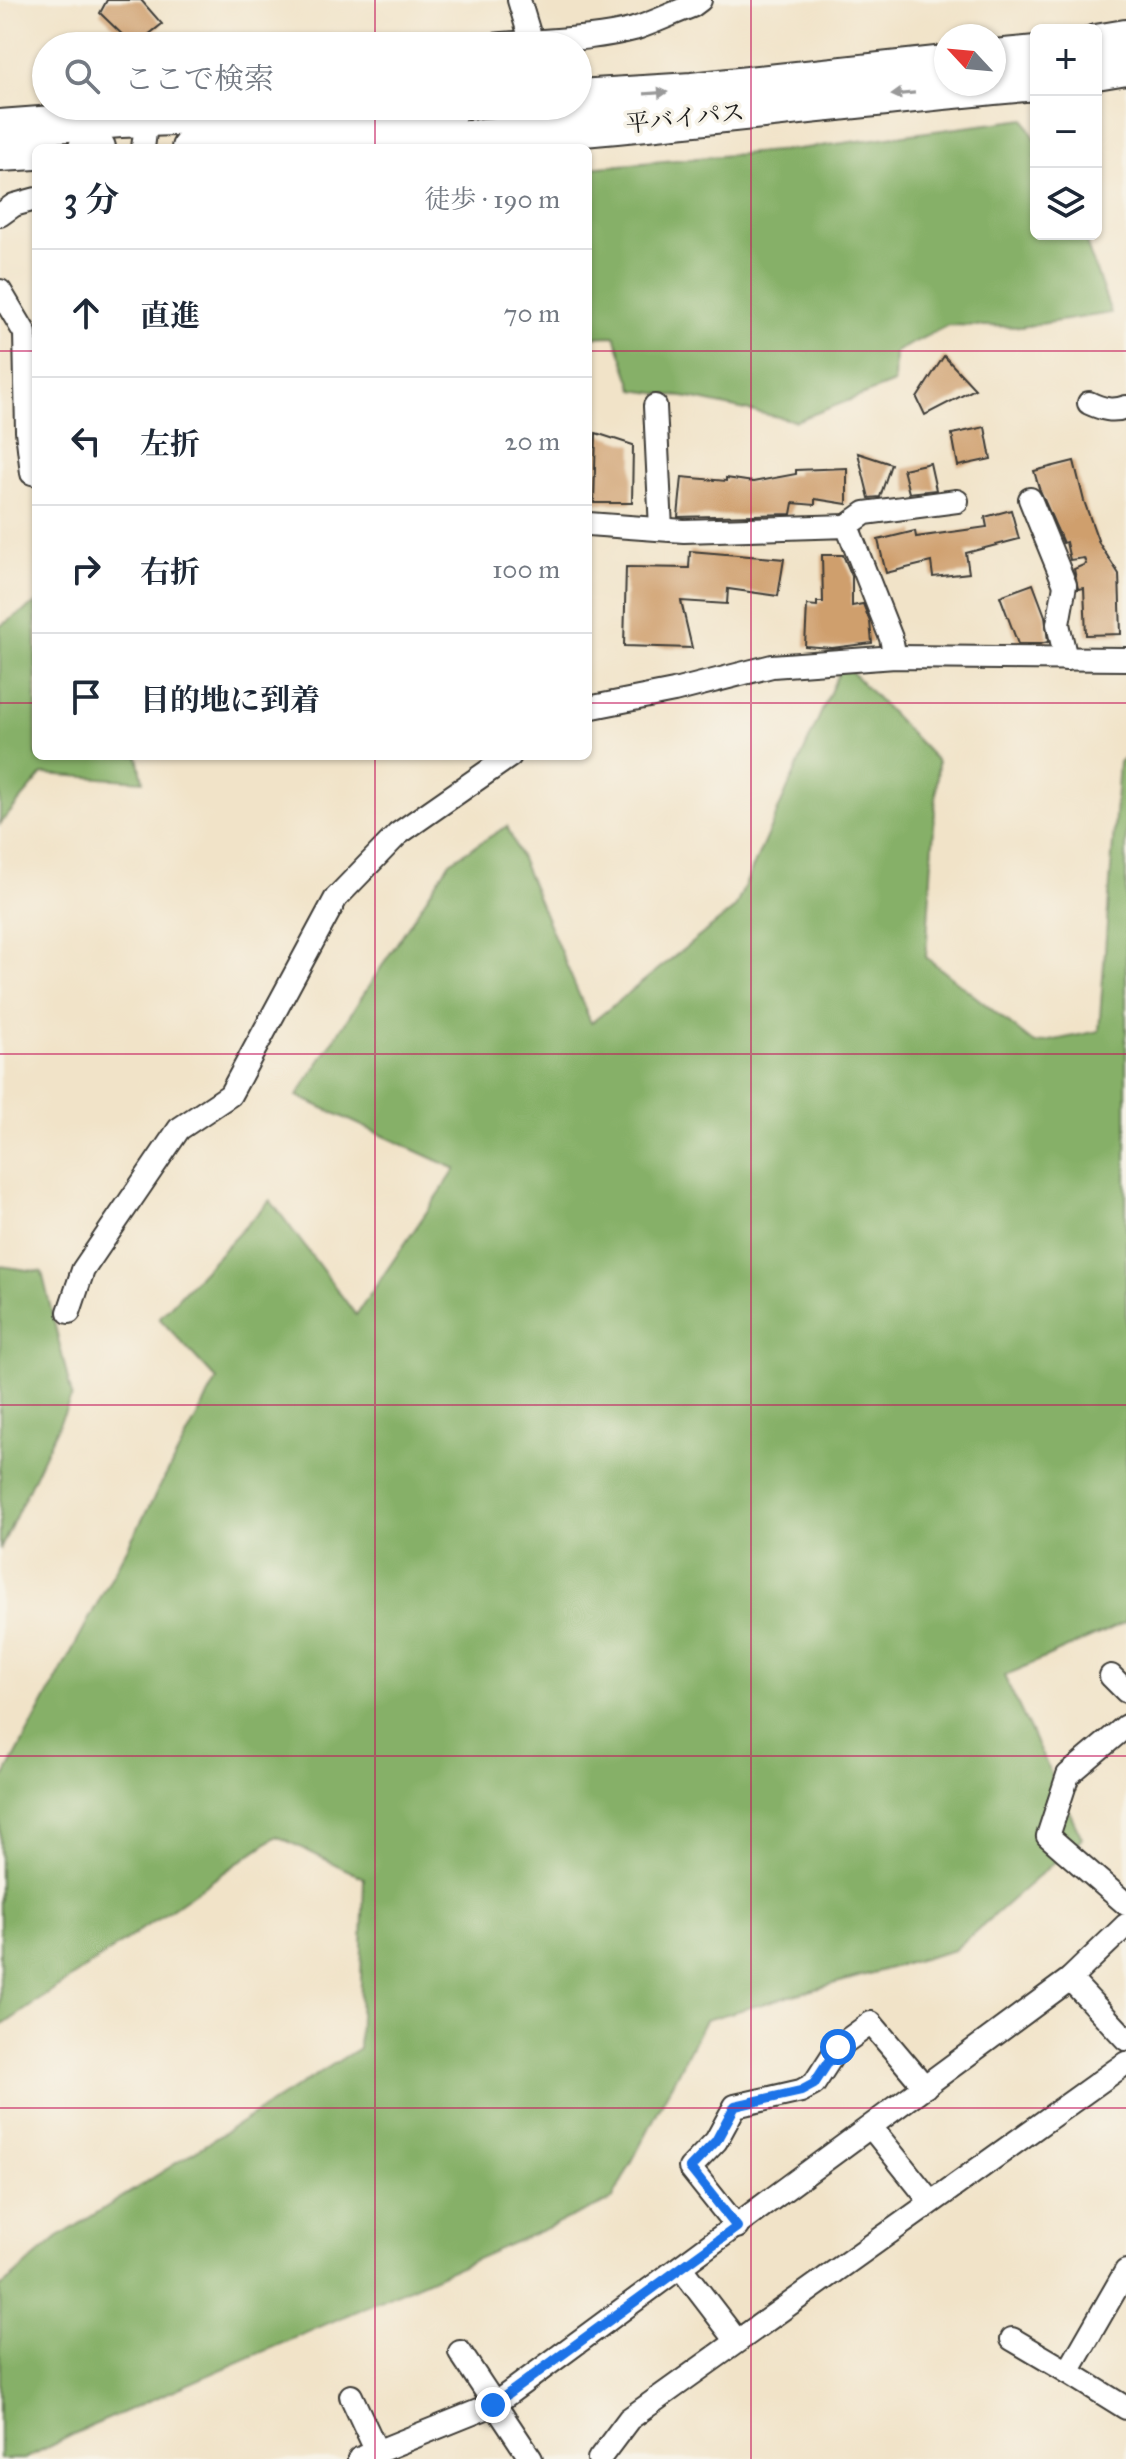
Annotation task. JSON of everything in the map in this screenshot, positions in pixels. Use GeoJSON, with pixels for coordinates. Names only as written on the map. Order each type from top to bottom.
{"type":"FeatureCollection","features":[{"type":"Feature","properties":{"kind":"highway"},"geometry":{"type":"LineString","coordinates":[[1102,42],[1126,38]]}},
{"type":"Feature","properties":{"kind":"highway"},"geometry":{"type":"LineString","coordinates":[[1006,57],[1030,55]]}},
{"type":"Feature","properties":{"kind":"highway","name":"平バイパス"},"geometry":{"type":"LineString","coordinates":[[592,97],[692,91],[934,65]]}},
{"type":"Feature","properties":{"kind":"highway"},"geometry":{"type":"LineString","coordinates":[[1102,70],[1126,66]]}},
{"type":"Feature","properties":{"kind":"highway","name":"平バイパス"},"geometry":{"type":"LineString","coordinates":[[302,144],[469,138],[720,116],[853,99],[1030,83]]}},
{"type":"Feature","properties":{"kind":"highway"},"geometry":{"type":"LineString","coordinates":[[0,128],[214,120]]}},
{"type":"Feature","properties":{"kind":"highway"},"geometry":{"type":"LineString","coordinates":[[0,153],[32,151]]}},
{"type":"Feature","properties":{"kind":"street"},"geometry":{"type":"LineString","coordinates":[[519,0],[529,32]]}},
{"type":"Feature","properties":{"kind":"street"},"geometry":{"type":"LineString","coordinates":[[592,36],[633,29],[700,0]]}},
{"type":"Feature","properties":{"kind":"street"},"geometry":{"type":"LineString","coordinates":[[0,215],[14,205],[32,200]]}},
{"type":"Feature","properties":{"kind":"street"},"geometry":{"type":"LineString","coordinates":[[0,291],[25,333],[27,431],[32,473]]}},
{"type":"Feature","properties":{"kind":"street"},"geometry":{"type":"LineString","coordinates":[[1089,403],[1101,409],[1117,411],[1126,407]]}},
{"type":"Feature","properties":{"kind":"street"},"geometry":{"type":"LineString","coordinates":[[655,406],[661,529]]}},
{"type":"Feature","properties":{"kind":"street"},"geometry":{"type":"LineString","coordinates":[[1030,499],[1065,585],[1058,624],[1066,659]]}},
{"type":"Feature","properties":{"kind":"street"},"geometry":{"type":"LineString","coordinates":[[592,524],[684,531],[847,526],[865,513],[957,501]]}},
{"type":"Feature","properties":{"kind":"street"},"geometry":{"type":"LineString","coordinates":[[847,526],[891,638],[895,657]]}},
{"type":"Feature","properties":{"kind":"street"},"geometry":{"type":"LineString","coordinates":[[592,707],[674,691],[772,666],[895,657],[1126,659]]}},
{"type":"Feature","properties":{"kind":"street"},"geometry":{"type":"LineString","coordinates":[[69,1312],[83,1270],[179,1129],[230,1095],[336,898],[398,834],[504,760]]}},
{"type":"Feature","properties":{"kind":"street"},"geometry":{"type":"LineString","coordinates":[[1126,1726],[1068,1775],[1048,1836],[1126,1904]]}},
{"type":"Feature","properties":{"kind":"street"},"geometry":{"type":"LineString","coordinates":[[351,2396],[368,2455],[493,2405],[1070,1979],[1126,1925]]}},
{"type":"Feature","properties":{"kind":"street"},"geometry":{"type":"LineString","coordinates":[[1070,1979],[1126,2039]]}},
{"type":"Feature","properties":{"kind":"street"},"geometry":{"type":"LineString","coordinates":[[737,2227],[690,2168],[716,2141],[735,2106],[801,2091],[814,2084],[838,2047],[871,2023],[925,2087]]}},
{"type":"Feature","properties":{"kind":"street"},"geometry":{"type":"LineString","coordinates":[[599,2459],[629,2419],[1126,2063]]}},
{"type":"Feature","properties":{"kind":"street"},"geometry":{"type":"LineString","coordinates":[[871,2127],[931,2202]]}},
{"type":"Feature","properties":{"kind":"street"},"geometry":{"type":"LineString","coordinates":[[681,2268],[737,2341]]}},
{"type":"Feature","properties":{"kind":"street"},"geometry":{"type":"LineString","coordinates":[[1068,2372],[1126,2271]]}},
{"type":"Feature","properties":{"kind":"street"},"geometry":{"type":"LineString","coordinates":[[1012,2339],[1126,2408]]}},
{"type":"Feature","properties":{"kind":"street"},"geometry":{"type":"LineString","coordinates":[[460,2352],[531,2459]]}},
{"type":"Feature","properties":{"kind":"green space"},"geometry":{"type":"Polygon","coordinates":[[[1025,119],[1030,129],[1030,240],[1085,240],[1111,313],[1021,327],[948,325],[895,352],[894,383],[796,421],[690,398],[634,390],[615,336],[592,337],[592,168],[798,149],[1025,119]]]}},
{"type":"Feature","properties":{"kind":"green space"},"geometry":{"type":"Polygon","coordinates":[[[32,606],[32,760],[139,760],[143,781],[43,774],[0,824],[0,626],[32,606]]]}},
{"type":"Feature","properties":{"kind":"green space"},"geometry":{"type":"Polygon","coordinates":[[[843,663],[938,762],[926,957],[1035,1044],[1099,1031],[1119,762],[1126,756],[1126,1622],[1004,1676],[1082,1838],[954,1950],[705,2020],[612,2200],[80,2431],[24,2459],[0,2459],[0,2288],[57,2238],[359,2048],[364,1878],[277,1836],[0,2027],[0,1785],[217,1380],[159,1318],[270,1200],[356,1315],[456,1169],[297,1096],[450,862],[507,826],[591,1023],[735,908],[843,663]]]}},
{"type":"Feature","properties":{"kind":"green space"},"geometry":{"type":"Polygon","coordinates":[[[0,1266],[42,1272],[72,1396],[0,1550],[0,1266]]]}},
{"type":"Feature","properties":{"kind":"building"},"geometry":{"type":"Polygon","coordinates":[[[107,0],[141,0],[162,24],[152,32],[120,32],[100,13],[107,0]]]}},
{"type":"Feature","properties":{"kind":"building"},"geometry":{"type":"Polygon","coordinates":[[[944,356],[975,389],[925,415],[917,398],[944,356]]]}},
{"type":"Feature","properties":{"kind":"building"},"geometry":{"type":"Polygon","coordinates":[[[985,427],[991,459],[958,466],[952,434],[985,427]]]}},
{"type":"Feature","properties":{"kind":"building"},"geometry":{"type":"Polygon","coordinates":[[[596,433],[633,445],[632,503],[594,503],[596,433]]]}},
{"type":"Feature","properties":{"kind":"building"},"geometry":{"type":"Polygon","coordinates":[[[858,453],[891,464],[880,497],[869,498],[858,453]]]}},
{"type":"Feature","properties":{"kind":"building"},"geometry":{"type":"Polygon","coordinates":[[[1074,461],[1099,543],[1119,574],[1121,634],[1086,635],[1084,588],[1078,589],[1074,569],[1086,564],[1084,558],[1070,560],[1066,542],[1063,543],[1034,471],[1074,461]]]}},
{"type":"Feature","properties":{"kind":"building"},"geometry":{"type":"Polygon","coordinates":[[[930,463],[936,490],[909,493],[903,469],[930,463]]]}},
{"type":"Feature","properties":{"kind":"building"},"geometry":{"type":"Polygon","coordinates":[[[847,468],[847,504],[815,499],[815,505],[793,503],[791,514],[678,517],[682,477],[753,482],[796,474],[796,470],[847,468]]]}},
{"type":"Feature","properties":{"kind":"building"},"geometry":{"type":"Polygon","coordinates":[[[1011,510],[1019,539],[966,553],[969,573],[933,577],[931,562],[886,573],[878,540],[915,531],[916,537],[987,527],[985,517],[1011,510]]]}},
{"type":"Feature","properties":{"kind":"building"},"geometry":{"type":"Polygon","coordinates":[[[690,551],[784,559],[778,596],[728,589],[727,604],[681,601],[692,648],[624,646],[626,567],[689,568],[690,551]]]}},
{"type":"Feature","properties":{"kind":"building"},"geometry":{"type":"Polygon","coordinates":[[[822,555],[843,555],[852,576],[852,606],[863,604],[870,622],[872,643],[832,648],[805,646],[807,605],[817,606],[817,602],[823,602],[822,555]]]}},
{"type":"Feature","properties":{"kind":"building"},"geometry":{"type":"Polygon","coordinates":[[[1033,584],[1045,616],[1048,642],[1018,644],[1000,596],[1033,584]]]}},
{"type":"Feature","properties":{"kind":"route"},"geometry":{"type":"LineString","coordinates":[[493,2405],[737,2227],[690,2168],[716,2141],[735,2106],[801,2091],[814,2084],[838,2047]]}}]}
